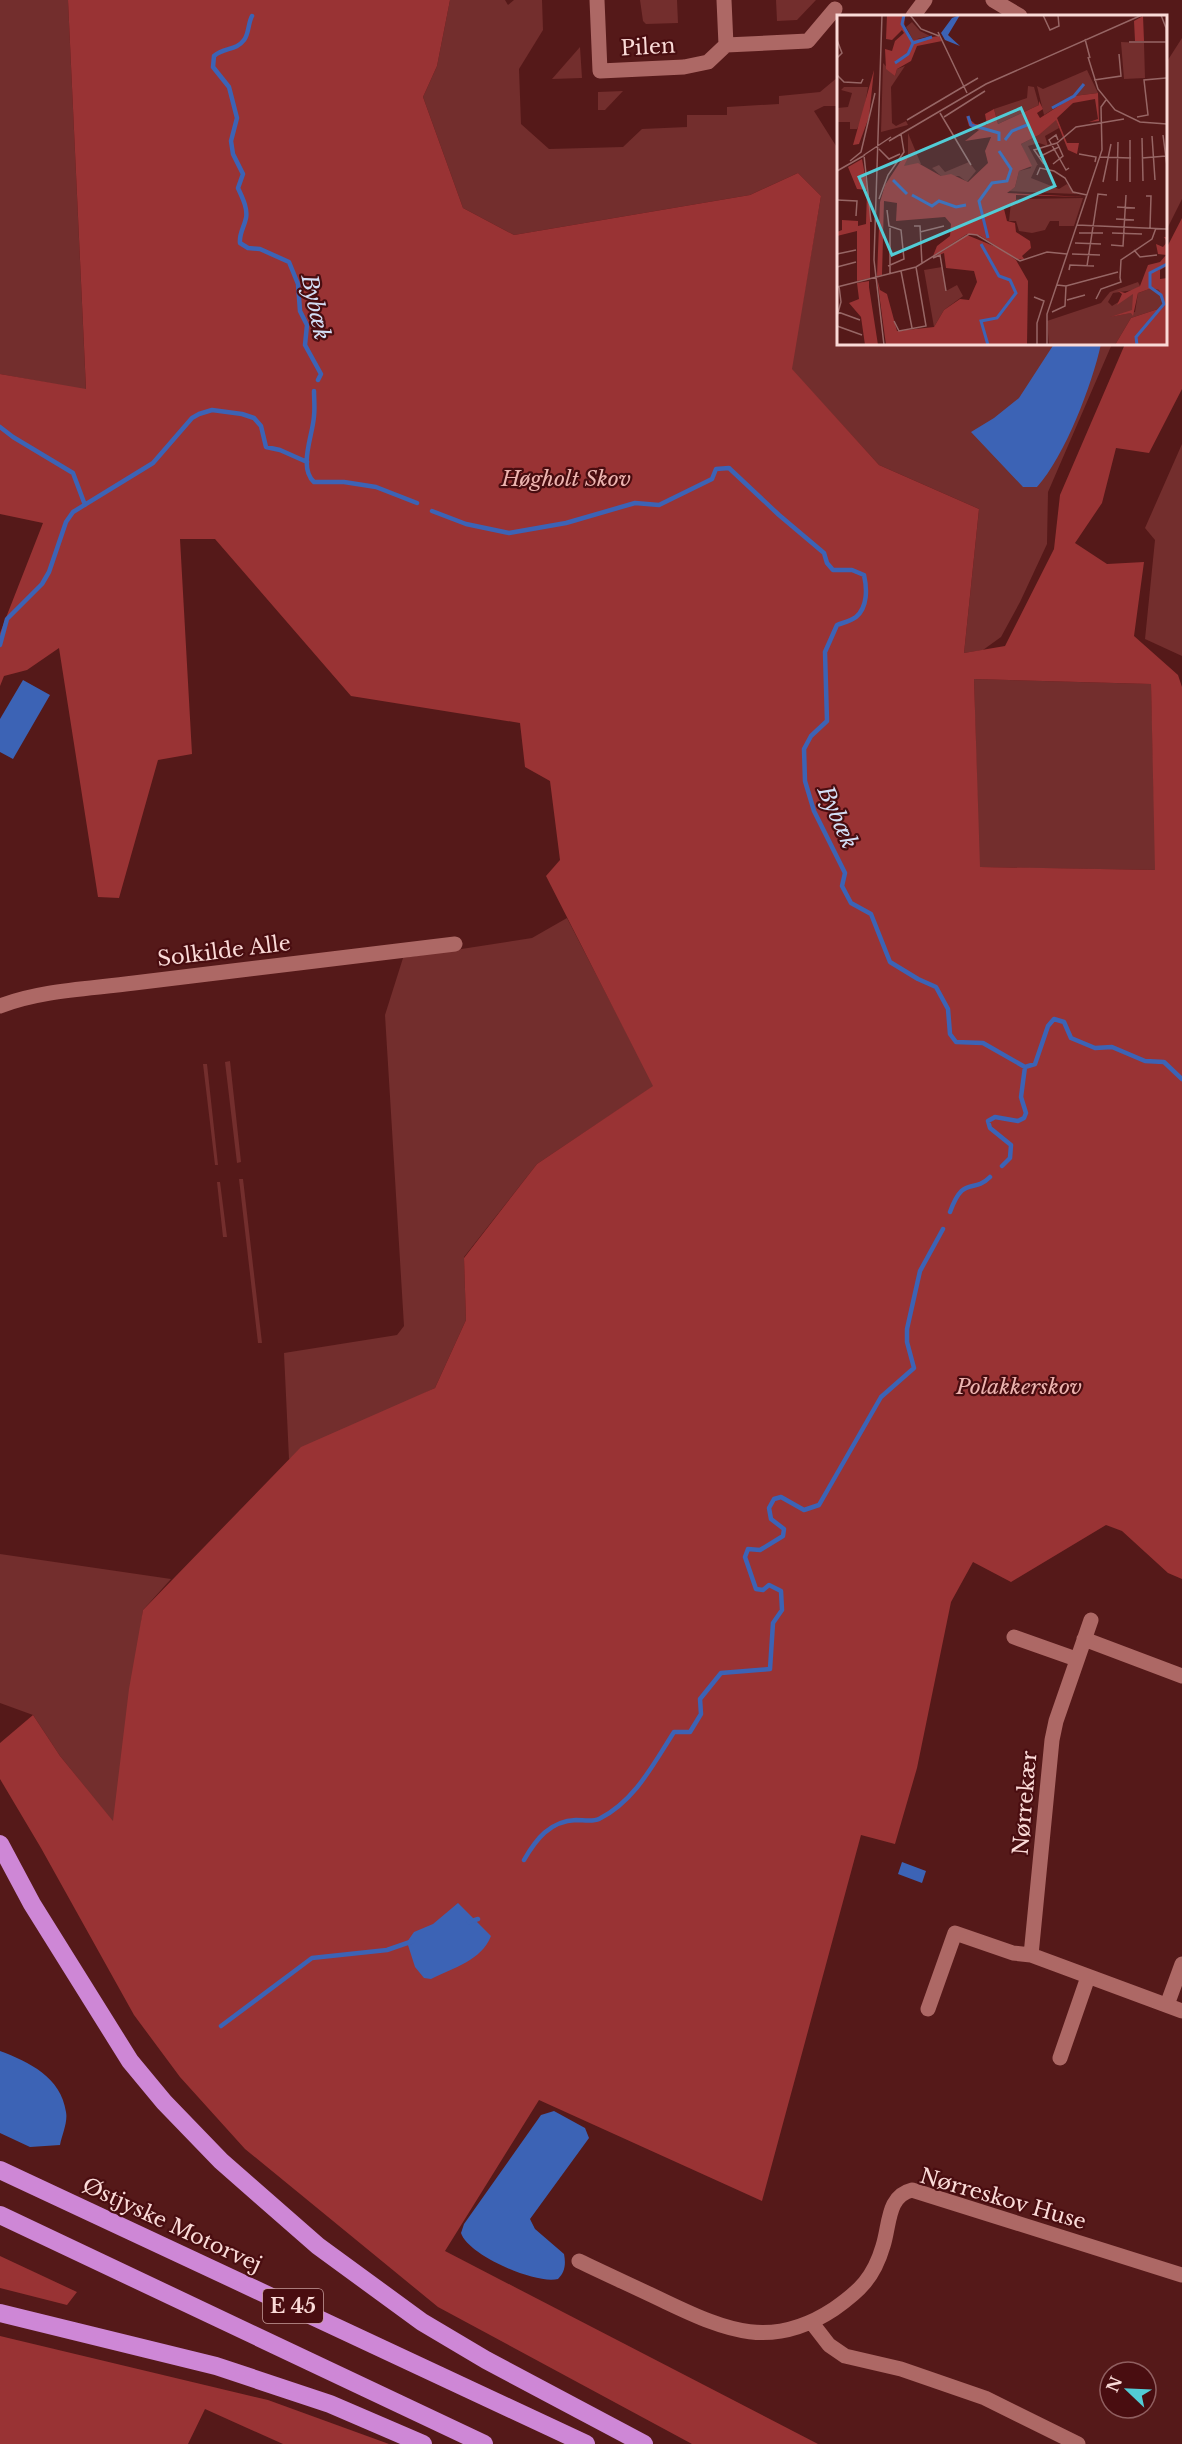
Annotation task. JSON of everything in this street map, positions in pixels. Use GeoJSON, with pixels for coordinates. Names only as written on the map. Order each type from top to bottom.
{"type":"FeatureCollection","features":[{"type":"Feature","properties":{"kind":"highway"},"geometry":{"type":"LineString","coordinates":[[0,1844],[32,1904],[130,2061],[164,2102],[221,2161],[318,2246],[422,2322],[486,2360],[644,2444]]}},
{"type":"Feature","properties":{"kind":"highway","name":"Østjyske Motorvej"},"geometry":{"type":"LineString","coordinates":[[0,2170],[586,2444]]}},
{"type":"Feature","properties":{"kind":"highway","name":"E 45"},"geometry":{"type":"LineString","coordinates":[[0,2215],[484,2444]]}},
{"type":"Feature","properties":{"kind":"highway"},"geometry":{"type":"LineString","coordinates":[[0,2313],[216,2366],[330,2404],[423,2444]]}},
{"type":"Feature","properties":{"kind":"street","name":"Pilen"},"geometry":{"type":"LineString","coordinates":[[597,0],[600,71],[684,67],[708,62],[726,45]]}},
{"type":"Feature","properties":{"kind":"street"},"geometry":{"type":"LineString","coordinates":[[724,0],[726,45],[808,41],[835,9]]}},
{"type":"Feature","properties":{"kind":"street"},"geometry":{"type":"LineString","coordinates":[[914,15],[925,0]]}},
{"type":"Feature","properties":{"kind":"street"},"geometry":{"type":"LineString","coordinates":[[993,0],[1018,15]]}},
{"type":"Feature","properties":{"kind":"street","name":"Solkilde Alle"},"geometry":{"type":"LineString","coordinates":[[0,1006],[17,999],[206,973],[455,944]]}},
{"type":"Feature","properties":{"kind":"street"},"geometry":{"type":"LineString","coordinates":[[0,1001],[17,999]]}},
{"type":"Feature","properties":{"kind":"street","name":"Nørrekær"},"geometry":{"type":"LineString","coordinates":[[1031,1955],[1052,1740],[1076,1659],[1091,1620]]}},
{"type":"Feature","properties":{"kind":"street"},"geometry":{"type":"LineString","coordinates":[[1014,1637],[1076,1659]]}},
{"type":"Feature","properties":{"kind":"street"},"geometry":{"type":"LineString","coordinates":[[1084,1639],[1182,1676]]}},
{"type":"Feature","properties":{"kind":"street"},"geometry":{"type":"LineString","coordinates":[[928,2009],[955,1933],[1013,1953],[1031,1955],[1182,2011]]}},
{"type":"Feature","properties":{"kind":"street"},"geometry":{"type":"LineString","coordinates":[[1167,2005],[1182,1964]]}},
{"type":"Feature","properties":{"kind":"street"},"geometry":{"type":"LineString","coordinates":[[1060,2058],[1088,1977]]}},
{"type":"Feature","properties":{"kind":"street","name":"Nørreskov Huse"},"geometry":{"type":"LineString","coordinates":[[579,2261],[713,2324],[740,2331],[789,2331],[812,2323],[858,2292],[873,2269],[883,2247],[894,2201],[901,2193],[912,2190],[1182,2275]]}},
{"type":"Feature","properties":{"kind":"street"},"geometry":{"type":"LineString","coordinates":[[812,2323],[829,2345],[845,2356],[901,2369],[985,2398],[1078,2444]]}},
{"type":"Feature","properties":{"kind":"shaded area"},"geometry":{"type":"Polygon","coordinates":[[[0,0],[68,0],[86,390],[0,374],[0,0]]]}},
{"type":"Feature","properties":{"kind":"shaded area"},"geometry":{"type":"Polygon","coordinates":[[[450,0],[505,0],[508,5],[514,0],[542,0],[543,30],[519,69],[521,124],[549,149],[623,147],[642,129],[687,127],[687,115],[727,115],[727,107],[779,104],[779,96],[820,92],[837,78],[837,106],[824,106],[814,111],[837,147],[837,345],[1112,345],[1048,492],[1047,544],[1001,637],[983,650],[964,653],[979,509],[879,465],[791,369],[821,196],[798,173],[750,195],[514,235],[463,208],[423,97],[437,66],[450,0]]]}},
{"type":"Feature","properties":{"kind":"shaded area"},"geometry":{"type":"Polygon","coordinates":[[[640,0],[677,0],[678,23],[646,24],[643,21],[640,0]]]}},
{"type":"Feature","properties":{"kind":"shaded area"},"geometry":{"type":"Polygon","coordinates":[[[776,0],[816,0],[797,20],[777,21],[776,0]]]}},
{"type":"Feature","properties":{"kind":"shaded area"},"geometry":{"type":"Polygon","coordinates":[[[1182,38],[1182,199],[1167,229],[1167,61],[1182,38]]]}},
{"type":"Feature","properties":{"kind":"shaded area"},"geometry":{"type":"Polygon","coordinates":[[[580,47],[582,78],[552,79],[580,47]]]}},
{"type":"Feature","properties":{"kind":"shaded area"},"geometry":{"type":"Polygon","coordinates":[[[623,91],[605,110],[598,110],[598,92],[623,91]]]}},
{"type":"Feature","properties":{"kind":"shaded area"},"geometry":{"type":"Polygon","coordinates":[[[1182,444],[1182,656],[1145,639],[1155,540],[1145,528],[1182,444]]]}},
{"type":"Feature","properties":{"kind":"shaded area"},"geometry":{"type":"Polygon","coordinates":[[[974,679],[1151,684],[1156,870],[979,867],[974,679]]]}},
{"type":"Feature","properties":{"kind":"shaded area"},"geometry":{"type":"Polygon","coordinates":[[[567,918],[654,1086],[537,1164],[464,1257],[466,1320],[435,1388],[289,1459],[284,1353],[397,1335],[404,1326],[385,1015],[403,958],[532,938],[567,918]]]}},
{"type":"Feature","properties":{"kind":"shaded area"},"geometry":{"type":"Polygon","coordinates":[[[230,1061],[241,1162],[237,1163],[225,1062],[230,1061]]]}},
{"type":"Feature","properties":{"kind":"shaded area"},"geometry":{"type":"Polygon","coordinates":[[[203,1064],[207,1064],[218,1165],[215,1165],[203,1064]]]}},
{"type":"Feature","properties":{"kind":"shaded area"},"geometry":{"type":"Polygon","coordinates":[[[239,1179],[243,1179],[262,1343],[258,1343],[239,1179]]]}},
{"type":"Feature","properties":{"kind":"shaded area"},"geometry":{"type":"Polygon","coordinates":[[[217,1182],[220,1182],[227,1237],[223,1237],[217,1182]]]}},
{"type":"Feature","properties":{"kind":"shaded area"},"geometry":{"type":"Polygon","coordinates":[[[0,1554],[171,1579],[143,1610],[114,1823],[60,1756],[33,1715],[0,1703],[0,1554]]]}},
{"type":"Feature","properties":{"kind":"green space","name":"Høgholt Skov"},"geometry":{"type":"Polygon","coordinates":[[[68,0],[450,0],[437,66],[423,97],[463,208],[514,235],[750,195],[798,173],[821,196],[792,369],[879,465],[979,509],[964,653],[1005,646],[1054,549],[1060,495],[1125,345],[1167,345],[1167,247],[1182,218],[1182,389],[1149,453],[1116,448],[1102,503],[1075,543],[1107,564],[1144,562],[1134,636],[1178,675],[1182,687],[1182,1579],[1168,1573],[1122,1531],[1106,1525],[1011,1582],[973,1562],[951,1602],[917,1768],[895,1844],[861,1835],[762,2201],[539,2100],[445,2251],[818,2444],[692,2444],[438,2307],[245,2149],[180,2077],[134,2015],[0,1779],[0,1743],[33,1715],[60,1756],[113,1821],[129,1689],[143,1610],[301,1447],[435,1388],[466,1320],[464,1258],[537,1164],[653,1086],[546,876],[560,860],[550,781],[525,767],[520,723],[351,696],[215,539],[180,539],[192,754],[158,760],[119,898],[98,897],[59,648],[27,670],[4,676],[0,686],[0,633],[43,523],[0,514],[0,374],[86,389],[68,0]],[[974,679],[980,867],[1155,870],[1151,684],[974,679]]]}},
{"type":"Feature","properties":{"kind":"green space"},"geometry":{"type":"Polygon","coordinates":[[[0,2256],[77,2292],[67,2305],[0,2288],[0,2256]]]}},
{"type":"Feature","properties":{"kind":"green space"},"geometry":{"type":"Polygon","coordinates":[[[0,2336],[268,2400],[389,2444],[283,2444],[205,2409],[188,2444],[0,2444],[0,2336]]]}},
{"type":"Feature","properties":{"kind":"water"},"geometry":{"type":"Polygon","coordinates":[[[1053,345],[1101,345],[1076,419],[1058,457],[1037,487],[1023,487],[971,432],[994,418],[1019,398],[1053,345]]]}},
{"type":"Feature","properties":{"kind":"water"},"geometry":{"type":"Polygon","coordinates":[[[23,680],[50,695],[13,759],[0,752],[0,719],[23,680]]]}},
{"type":"Feature","properties":{"kind":"water"},"geometry":{"type":"Polygon","coordinates":[[[902,1862],[926,1871],[922,1883],[898,1874],[902,1862]]]}},
{"type":"Feature","properties":{"kind":"water"},"geometry":{"type":"Polygon","coordinates":[[[458,1903],[491,1936],[487,1944],[474,1957],[431,1979],[424,1978],[415,1967],[407,1942],[414,1932],[433,1924],[458,1903]]]}},
{"type":"Feature","properties":{"kind":"water"},"geometry":{"type":"Polygon","coordinates":[[[0,2051],[42,2072],[58,2089],[66,2116],[60,2145],[30,2147],[0,2133],[0,2051]]]}},
{"type":"Feature","properties":{"kind":"water"},"geometry":{"type":"Polygon","coordinates":[[[554,2111],[585,2128],[589,2138],[530,2219],[535,2229],[564,2254],[564,2271],[558,2279],[548,2280],[519,2273],[489,2259],[466,2242],[461,2233],[464,2224],[541,2115],[554,2111]]]}},
{"type":"Feature","properties":{"kind":"waterway","name":"Bybæk"},"geometry":{"type":"LineString","coordinates":[[252,16],[244,40],[237,46],[214,56],[213,67],[229,87],[237,118],[231,141],[233,154],[243,174],[238,188],[246,210],[240,243],[289,262],[298,284],[300,311],[307,325],[305,345],[321,374],[318,380]]}},
{"type":"Feature","properties":{"kind":"waterway","name":"Bybæk"},"geometry":{"type":"LineString","coordinates":[[314,391],[314,416],[307,460],[309,476],[314,482],[344,482],[376,487],[417,503]]}},
{"type":"Feature","properties":{"kind":"waterway"},"geometry":{"type":"LineString","coordinates":[[0,645],[7,619],[42,584],[49,572],[66,522],[73,512],[153,463],[192,418],[212,410],[254,418],[261,426],[266,447],[280,450],[307,462]]}},
{"type":"Feature","properties":{"kind":"waterway"},"geometry":{"type":"LineString","coordinates":[[0,427],[73,473],[85,505]]}},
{"type":"Feature","properties":{"kind":"waterway","name":"Bybæk"},"geometry":{"type":"LineString","coordinates":[[432,511],[466,524],[509,533],[566,523],[635,503],[659,505],[712,479],[716,469],[729,468],[824,553],[827,563],[833,570],[852,570],[864,575],[866,591],[863,608],[854,618],[837,625],[825,652],[827,721],[811,736],[804,749],[805,781],[814,811],[845,873],[842,886],[851,903],[871,914],[890,962],[936,987],[948,1009],[950,1034],[956,1042],[983,1043],[1025,1067],[1035,1064],[1048,1026],[1054,1019],[1064,1022],[1071,1038],[1095,1048],[1112,1047],[1145,1061],[1164,1062],[1182,1079]]}},
{"type":"Feature","properties":{"kind":"waterway"},"geometry":{"type":"LineString","coordinates":[[1002,1166],[1010,1158],[1011,1145],[990,1128],[988,1121],[995,1117],[1018,1121],[1024,1118],[1026,1113],[1021,1097],[1025,1067]]}},
{"type":"Feature","properties":{"kind":"waterway"},"geometry":{"type":"LineString","coordinates":[[950,1212],[955,1200],[964,1189],[978,1185],[990,1177]]}},
{"type":"Feature","properties":{"kind":"waterway"},"geometry":{"type":"LineString","coordinates":[[524,1860],[539,1838],[551,1828],[567,1821],[597,1820],[623,1802],[651,1768],[674,1732],[690,1732],[701,1714],[700,1699],[721,1673],[770,1669],[773,1623],[782,1610],[781,1591],[769,1585],[763,1590],[756,1589],[745,1557],[748,1549],[760,1550],[783,1536],[784,1529],[771,1519],[769,1508],[774,1499],[781,1497],[804,1510],[819,1505],[881,1397],[914,1368],[907,1342],[907,1329],[920,1271],[943,1229]]}},
{"type":"Feature","properties":{"kind":"waterway"},"geometry":{"type":"LineString","coordinates":[[469,1922],[478,1919]]}},
{"type":"Feature","properties":{"kind":"waterway"},"geometry":{"type":"LineString","coordinates":[[221,2026],[312,1958],[387,1950],[413,1941]]}},
{"type":"Feature","properties":{"kind":"park label","name":"Polakkerskov"},"geometry":{"type":"Point","coordinates":[1019,1387]}}]}
